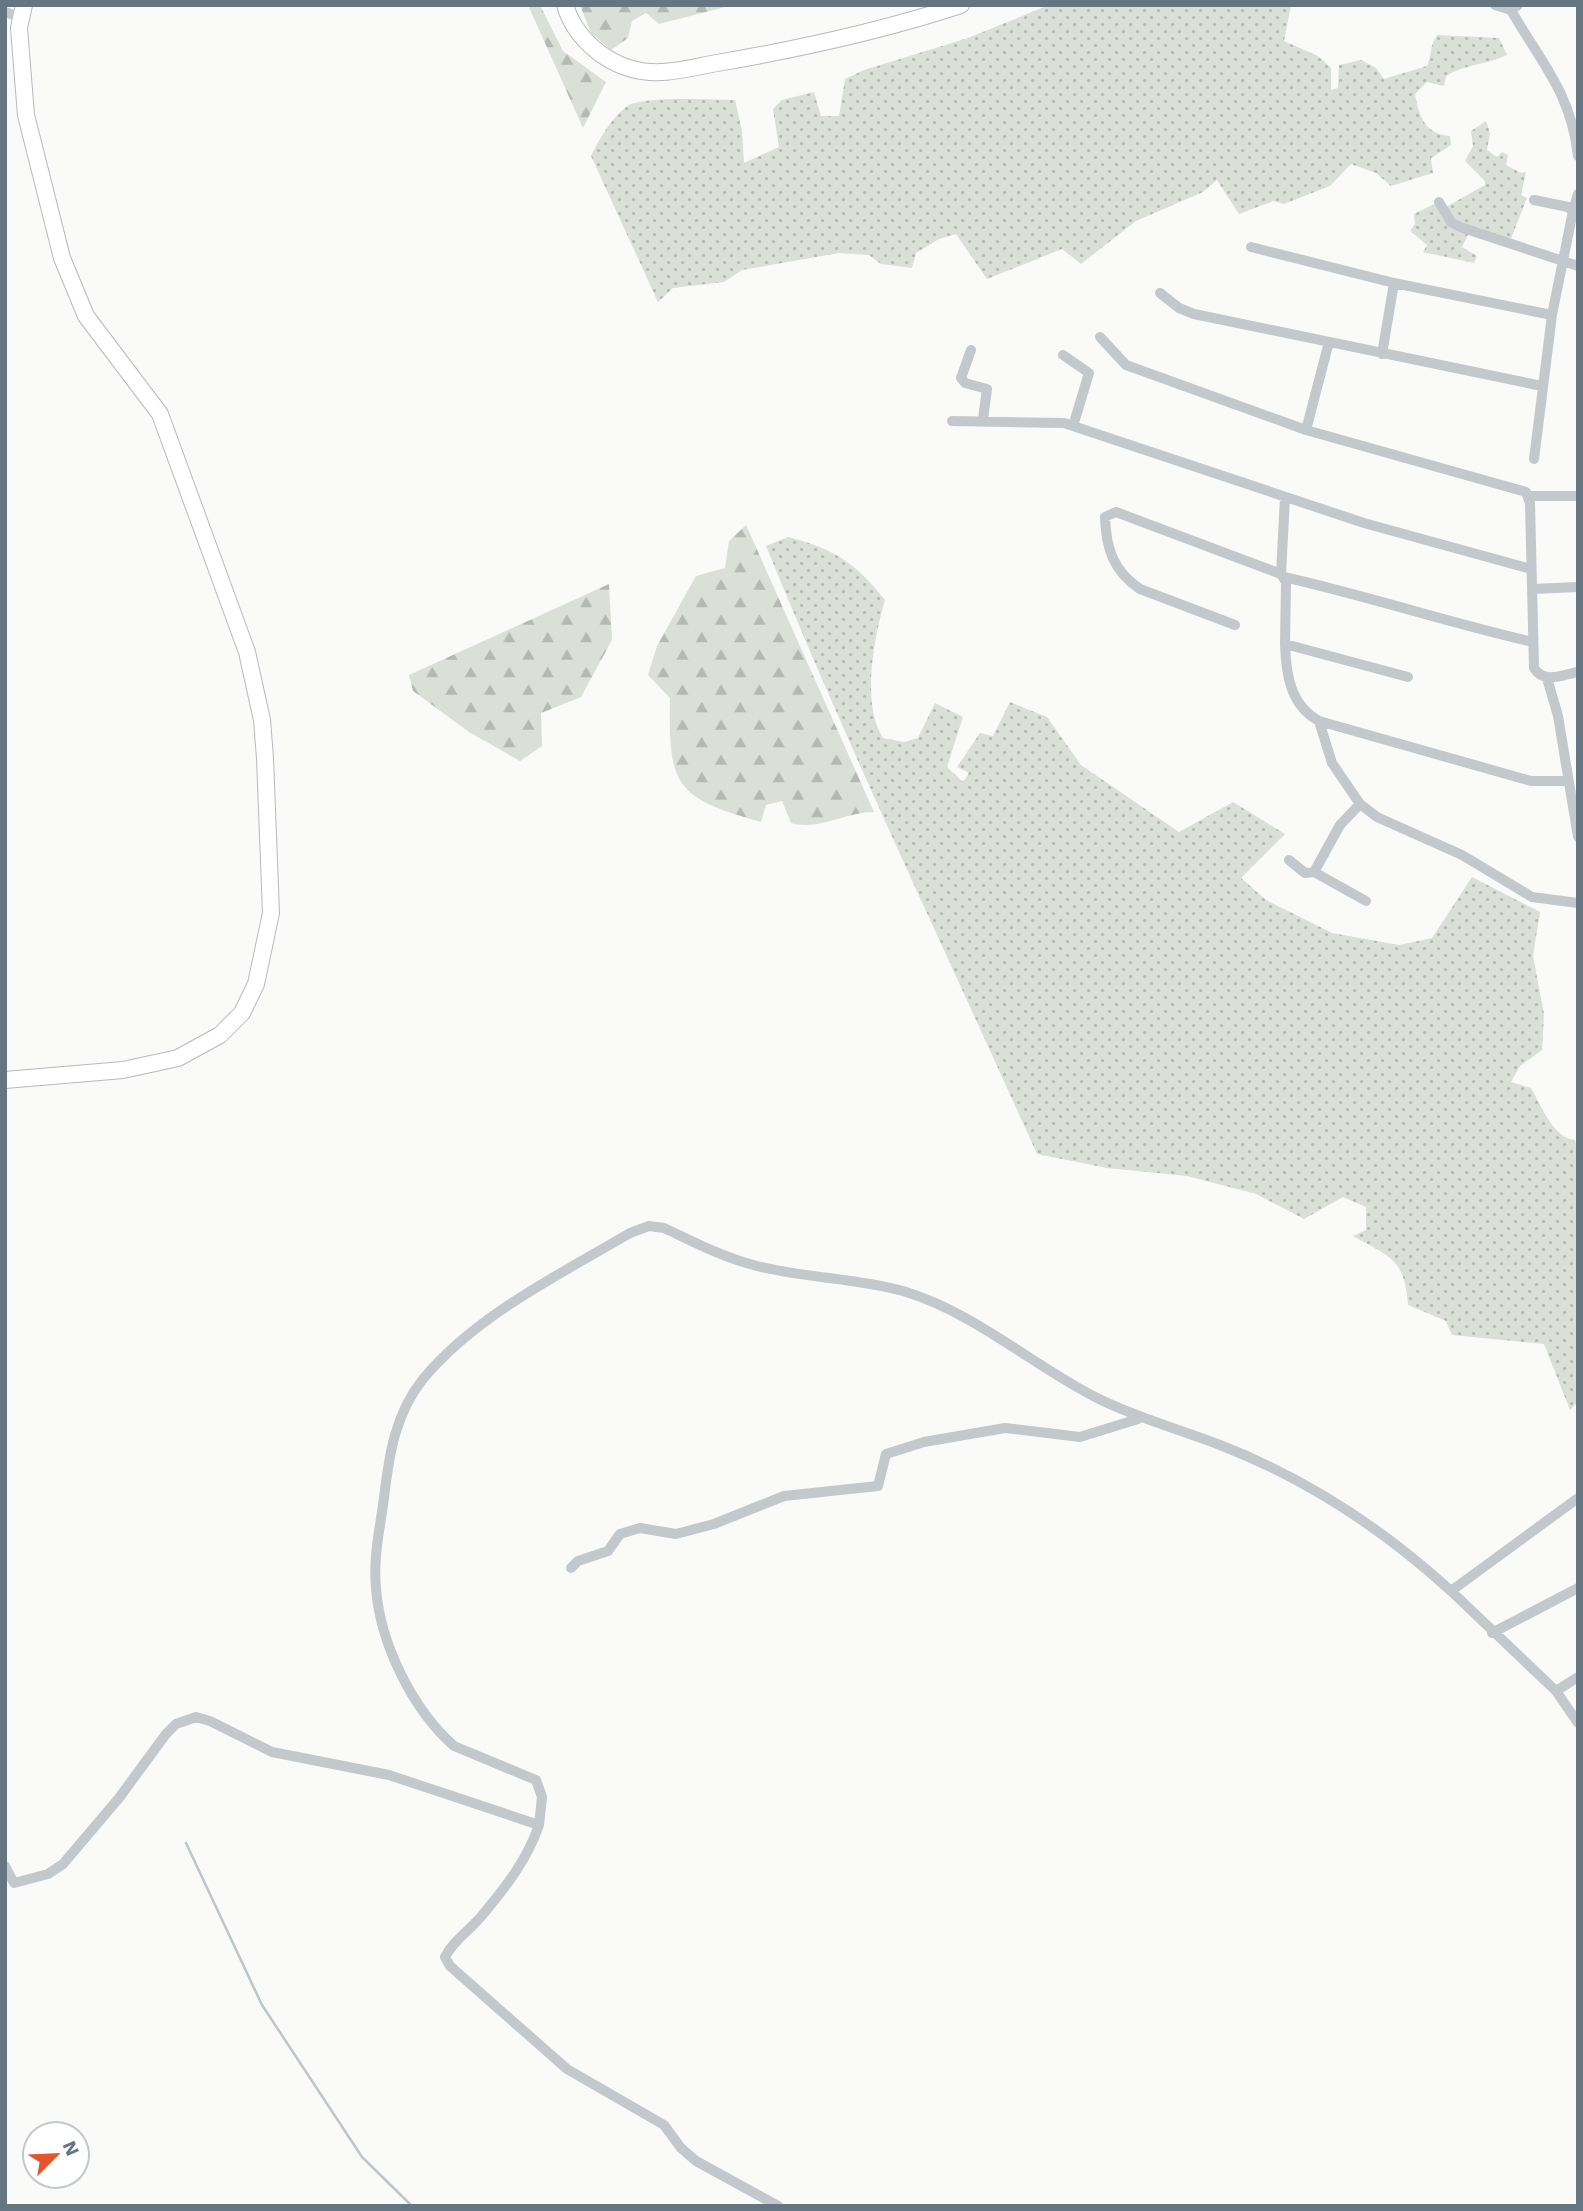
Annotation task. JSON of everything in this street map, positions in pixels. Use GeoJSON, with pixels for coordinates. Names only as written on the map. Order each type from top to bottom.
{"type":"FeatureCollection","features":[{"type":"Feature","properties":{"kind":"main road"},"geometry":{"type":"LineString","coordinates":[[565,5],[585,40],[603,57],[634,70],[664,72],[762,55],[920,19],[961,5]]}},
{"type":"Feature","properties":{"kind":"main road"},"geometry":{"type":"LineString","coordinates":[[6,1083],[123,1070],[178,1058],[220,1035],[242,1013],[256,984],[271,914],[262,720],[247,652],[160,414],[102,341],[86,316],[69,279],[42,187],[26,115],[16,12]]}},
{"type":"Feature","properties":{"kind":"street"},"geometry":{"type":"LineString","coordinates":[[1495,5],[1514,8],[1563,94],[1573,118],[1578,156]]}},
{"type":"Feature","properties":{"kind":"street"},"geometry":{"type":"LineString","coordinates":[[1534,459],[1552,315],[1578,194]]}},
{"type":"Feature","properties":{"kind":"street"},"geometry":{"type":"LineString","coordinates":[[1534,200],[1568,207],[1573,211]]}},
{"type":"Feature","properties":{"kind":"street"},"geometry":{"type":"LineString","coordinates":[[1439,202],[1451,222],[1460,227],[1578,266]]}},
{"type":"Feature","properties":{"kind":"street"},"geometry":{"type":"LineString","coordinates":[[1251,247],[1394,283],[1552,315]]}},
{"type":"Feature","properties":{"kind":"street"},"geometry":{"type":"LineString","coordinates":[[1381,354],[1394,283]]}},
{"type":"Feature","properties":{"kind":"street"},"geometry":{"type":"LineString","coordinates":[[1160,293],[1179,308],[1194,314],[1542,386]]}},
{"type":"Feature","properties":{"kind":"street"},"geometry":{"type":"LineString","coordinates":[[1100,337],[1126,365],[1306,430],[1526,492],[1530,496],[1578,496]]}},
{"type":"Feature","properties":{"kind":"street"},"geometry":{"type":"LineString","coordinates":[[1306,430],[1329,342]]}},
{"type":"Feature","properties":{"kind":"street"},"geometry":{"type":"LineString","coordinates":[[971,350],[961,378],[965,383],[987,390],[983,419]]}},
{"type":"Feature","properties":{"kind":"street"},"geometry":{"type":"LineString","coordinates":[[1063,355],[1089,373],[1073,426]]}},
{"type":"Feature","properties":{"kind":"street"},"geometry":{"type":"LineString","coordinates":[[952,421],[1048,421],[1073,426],[1285,498],[1531,569]]}},
{"type":"Feature","properties":{"kind":"street"},"geometry":{"type":"LineString","coordinates":[[1530,496],[1534,668],[1538,674],[1547,678],[1578,672]]}},
{"type":"Feature","properties":{"kind":"street"},"geometry":{"type":"LineString","coordinates":[[1285,498],[1285,644],[1289,684],[1304,710],[1319,721],[1531,781],[1568,781]]}},
{"type":"Feature","properties":{"kind":"street"},"geometry":{"type":"LineString","coordinates":[[1235,625],[1140,589],[1129,582],[1119,573],[1108,548],[1105,517],[1116,512],[1283,576],[1376,598],[1459,625],[1533,642]]}},
{"type":"Feature","properties":{"kind":"street"},"geometry":{"type":"LineString","coordinates":[[1532,589],[1578,587]]}},
{"type":"Feature","properties":{"kind":"street"},"geometry":{"type":"LineString","coordinates":[[1285,644],[1408,677]]}},
{"type":"Feature","properties":{"kind":"street"},"geometry":{"type":"LineString","coordinates":[[1547,678],[1558,716],[1578,837]]}},
{"type":"Feature","properties":{"kind":"street"},"geometry":{"type":"LineString","coordinates":[[1319,721],[1332,763],[1360,804],[1377,817],[1462,855],[1532,897],[1578,903]]}},
{"type":"Feature","properties":{"kind":"street"},"geometry":{"type":"LineString","coordinates":[[1314,872],[1340,825],[1360,804]]}},
{"type":"Feature","properties":{"kind":"street"},"geometry":{"type":"LineString","coordinates":[[1289,860],[1305,873],[1314,872],[1366,901]]}},
{"type":"Feature","properties":{"kind":"street"},"geometry":{"type":"LineString","coordinates":[[778,2206],[696,2161],[681,2148],[664,2125],[567,2069],[450,1966],[445,1957],[450,1947],[484,1914],[525,1858],[539,1825],[542,1797],[536,1780],[454,1746],[427,1715],[386,1639],[376,1588],[376,1558],[396,1427],[424,1378],[478,1327],[630,1233],[649,1226],[656,1227],[757,1266],[862,1283],[924,1299],[990,1332],[1093,1396],[1138,1419],[1220,1445],[1319,1491],[1401,1545],[1556,1691],[1578,1723]]}},
{"type":"Feature","properties":{"kind":"street"},"geometry":{"type":"LineString","coordinates":[[570,1568],[578,1561],[608,1551],[620,1534],[640,1528],[676,1534],[714,1524],[784,1496],[878,1486],[886,1454],[924,1442],[1005,1429],[1080,1437],[1138,1419]]}},
{"type":"Feature","properties":{"kind":"street"},"geometry":{"type":"LineString","coordinates":[[1451,1591],[1578,1498]]}},
{"type":"Feature","properties":{"kind":"street"},"geometry":{"type":"LineString","coordinates":[[1492,1633],[1578,1588]]}},
{"type":"Feature","properties":{"kind":"street"},"geometry":{"type":"LineString","coordinates":[[1556,1691],[1578,1676]]}},
{"type":"Feature","properties":{"kind":"street"},"geometry":{"type":"LineString","coordinates":[[5,1866],[14,1883],[48,1874],[63,1864],[119,1798],[166,1734],[176,1724],[196,1717],[210,1721],[272,1752],[389,1775],[539,1825]]}},
{"type":"Feature","properties":{"kind":"green space"},"geometry":{"type":"Polygon","coordinates":[[[528,5],[540,5],[563,51],[606,82],[583,128],[528,5]]]}},
{"type":"Feature","properties":{"kind":"green space"},"geometry":{"type":"Polygon","coordinates":[[[580,5],[733,5],[659,24],[646,13],[632,21],[628,38],[611,50],[591,33],[580,5]]]}},
{"type":"Feature","properties":{"kind":"green space"},"geometry":{"type":"Polygon","coordinates":[[[1049,5],[1291,5],[1284,41],[1318,56],[1331,68],[1331,90],[1338,88],[1339,65],[1361,60],[1376,68],[1384,79],[1427,66],[1437,35],[1499,38],[1507,55],[1453,72],[1446,76],[1444,86],[1427,82],[1415,94],[1425,123],[1435,132],[1450,136],[1451,145],[1431,158],[1433,173],[1391,186],[1376,173],[1351,164],[1330,186],[1284,204],[1273,201],[1239,214],[1217,180],[1203,192],[1136,221],[1081,264],[1062,249],[987,279],[956,234],[939,239],[916,253],[912,268],[881,264],[869,255],[839,253],[742,270],[724,282],[673,288],[658,302],[591,156],[610,123],[626,107],[646,101],[735,100],[742,131],[744,163],[779,147],[773,109],[782,100],[814,92],[821,116],[839,116],[845,79],[864,70],[968,38],[1049,5]]]}},
{"type":"Feature","properties":{"kind":"green space"},"geometry":{"type":"Polygon","coordinates":[[[1486,121],[1490,133],[1487,150],[1497,157],[1502,152],[1508,155],[1506,165],[1521,173],[1526,172],[1521,195],[1527,198],[1510,241],[1461,225],[1444,208],[1485,185],[1485,181],[1465,161],[1473,146],[1471,131],[1486,121]]]}},
{"type":"Feature","properties":{"kind":"green space"},"geometry":{"type":"Polygon","coordinates":[[[1436,203],[1470,231],[1462,247],[1477,256],[1474,263],[1423,252],[1427,245],[1410,231],[1415,224],[1414,214],[1436,203]]]}},
{"type":"Feature","properties":{"kind":"green space"},"geometry":{"type":"Polygon","coordinates":[[[746,525],[874,812],[801,825],[791,823],[782,801],[766,805],[761,822],[711,805],[694,796],[683,784],[676,770],[671,752],[670,698],[648,675],[657,646],[696,576],[725,568],[729,541],[746,525]]]}},
{"type":"Feature","properties":{"kind":"green space"},"geometry":{"type":"Polygon","coordinates":[[[788,537],[831,552],[842,559],[864,576],[885,600],[872,670],[872,708],[876,724],[883,738],[904,742],[918,738],[935,703],[963,717],[947,767],[963,782],[969,773],[957,767],[980,733],[993,736],[1010,702],[1047,717],[1081,765],[1179,832],[1233,802],[1285,834],[1241,878],[1266,900],[1332,933],[1399,945],[1432,938],[1472,877],[1540,912],[1533,956],[1544,1014],[1542,1050],[1520,1066],[1511,1082],[1531,1088],[1554,1127],[1567,1138],[1575,1140],[1578,1153],[1578,1402],[1570,1410],[1544,1344],[1452,1335],[1446,1321],[1408,1305],[1399,1268],[1386,1255],[1353,1236],[1366,1230],[1366,1207],[1343,1197],[1304,1219],[1256,1194],[1187,1176],[1107,1168],[1037,1154],[865,776],[766,546],[788,537]]]}},
{"type":"Feature","properties":{"kind":"green space"},"geometry":{"type":"Polygon","coordinates":[[[609,584],[612,640],[581,697],[541,713],[542,746],[520,761],[469,732],[413,691],[409,675],[609,584]]]}},
{"type":"Feature","properties":{"kind":"waterway"},"geometry":{"type":"LineString","coordinates":[[186,1843],[262,2005],[362,2157],[412,2206]]}}]}
